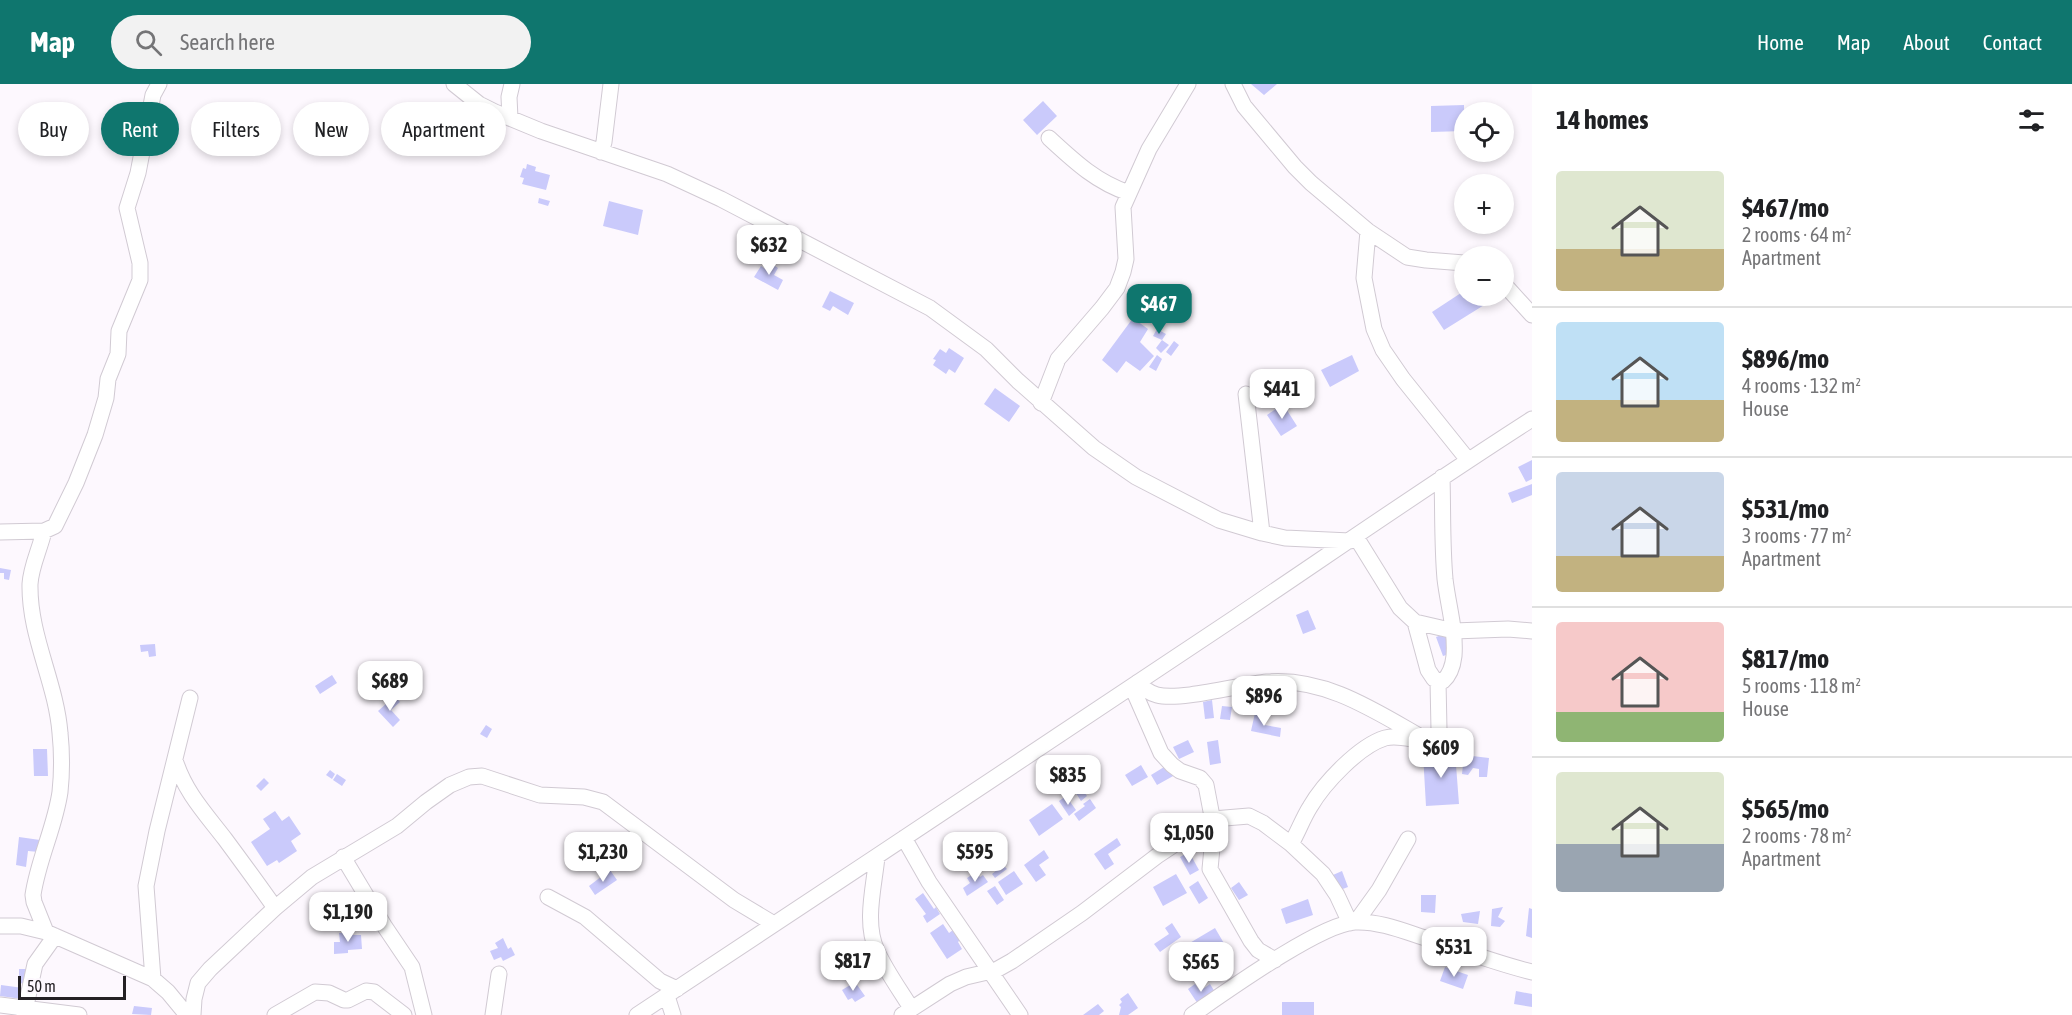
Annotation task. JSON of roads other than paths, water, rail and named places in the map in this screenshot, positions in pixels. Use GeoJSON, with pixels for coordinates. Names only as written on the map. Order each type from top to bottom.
{"type":"FeatureCollection","features":[{"type":"Feature","properties":{"kind":"street"},"geometry":{"type":"LineString","coordinates":[[0,532],[44,531],[55,526],[96,435],[106,398],[108,379],[118,354],[119,331],[140,280],[140,263],[127,208],[138,173],[153,95],[159,84]]}},
{"type":"Feature","properties":{"kind":"street"},"geometry":{"type":"LineString","coordinates":[[454,84],[479,104],[510,118],[667,174],[721,199],[930,308],[986,349],[1041,403],[1094,448],[1136,477],[1219,520],[1262,533],[1318,541],[1353,539]]}},
{"type":"Feature","properties":{"kind":"street"},"geometry":{"type":"LineString","coordinates":[[510,118],[508,97],[512,84]]}},
{"type":"Feature","properties":{"kind":"street"},"geometry":{"type":"LineString","coordinates":[[601,152],[610,84]]}},
{"type":"Feature","properties":{"kind":"street"},"geometry":{"type":"LineString","coordinates":[[1041,403],[1058,359],[1117,288],[1124,272],[1126,259],[1123,207],[1149,149],[1188,84]]}},
{"type":"Feature","properties":{"kind":"street"},"geometry":{"type":"LineString","coordinates":[[1233,84],[1244,106],[1295,167],[1368,231],[1407,257],[1454,262]]}},
{"type":"Feature","properties":{"kind":"street"},"geometry":{"type":"LineString","coordinates":[[1050,138],[1088,172],[1110,187],[1129,193]]}},
{"type":"Feature","properties":{"kind":"street"},"geometry":{"type":"LineString","coordinates":[[1368,231],[1364,278],[1374,329],[1383,350],[1403,379],[1468,460]]}},
{"type":"Feature","properties":{"kind":"street"},"geometry":{"type":"LineString","coordinates":[[1514,295],[1532,315]]}},
{"type":"Feature","properties":{"kind":"street"},"geometry":{"type":"LineString","coordinates":[[1246,394],[1262,533]]}},
{"type":"Feature","properties":{"kind":"street"},"geometry":{"type":"LineString","coordinates":[[637,1015],[1532,419]]}},
{"type":"Feature","properties":{"kind":"street"},"geometry":{"type":"LineString","coordinates":[[1438,681],[1447,677],[1454,657],[1454,631],[1445,577],[1442,477]]}},
{"type":"Feature","properties":{"kind":"street"},"geometry":{"type":"LineString","coordinates":[[44,531],[33,566],[30,602],[52,686],[60,731],[61,764],[60,794],[33,895],[34,902],[50,934]]}},
{"type":"Feature","properties":{"kind":"street"},"geometry":{"type":"LineString","coordinates":[[1353,539],[1400,608],[1415,622],[1454,631],[1508,629],[1532,631]]}},
{"type":"Feature","properties":{"kind":"street"},"geometry":{"type":"LineString","coordinates":[[1415,622],[1428,670],[1438,681]]}},
{"type":"Feature","properties":{"kind":"street"},"geometry":{"type":"LineString","coordinates":[[1292,844],[1310,806],[1361,750],[1385,738],[1428,741],[1436,739],[1439,730],[1438,681]]}},
{"type":"Feature","properties":{"kind":"street"},"geometry":{"type":"LineString","coordinates":[[1135,684],[1161,695],[1203,692],[1268,682],[1294,682],[1346,696],[1428,741]]}},
{"type":"Feature","properties":{"kind":"street"},"geometry":{"type":"LineString","coordinates":[[1135,684],[1161,753],[1180,771],[1203,781],[1206,785],[1213,819],[1210,856],[1213,878],[1251,941],[1258,950],[1275,960]]}},
{"type":"Feature","properties":{"kind":"street"},"geometry":{"type":"LineString","coordinates":[[153,979],[146,886],[190,698]]}},
{"type":"Feature","properties":{"kind":"street"},"geometry":{"type":"LineString","coordinates":[[175,760],[186,788],[199,808],[247,867],[275,908]]}},
{"type":"Feature","properties":{"kind":"street"},"geometry":{"type":"LineString","coordinates":[[193,1015],[198,983],[275,908],[312,877],[397,826],[450,785],[469,777],[482,776],[540,795],[584,796],[603,802],[720,890],[774,924]]}},
{"type":"Feature","properties":{"kind":"street"},"geometry":{"type":"LineString","coordinates":[[877,857],[872,900],[872,934],[877,950],[907,1012],[950,984],[966,977],[992,971],[1012,961],[1082,914],[1157,856],[1213,819],[1239,816],[1256,818],[1292,844],[1323,874],[1338,895],[1353,923]]}},
{"type":"Feature","properties":{"kind":"street"},"geometry":{"type":"LineString","coordinates":[[904,838],[929,882],[1020,1015]]}},
{"type":"Feature","properties":{"kind":"street"},"geometry":{"type":"LineString","coordinates":[[1353,923],[1379,890],[1408,839]]}},
{"type":"Feature","properties":{"kind":"street"},"geometry":{"type":"LineString","coordinates":[[343,857],[412,967],[424,1015]]}},
{"type":"Feature","properties":{"kind":"street"},"geometry":{"type":"LineString","coordinates":[[548,897],[585,917],[672,992],[674,1015]]}},
{"type":"Feature","properties":{"kind":"street"},"geometry":{"type":"LineString","coordinates":[[1192,1015],[1275,960],[1334,927],[1353,923],[1392,928],[1532,972]]}},
{"type":"Feature","properties":{"kind":"street"},"geometry":{"type":"LineString","coordinates":[[0,924],[21,926],[50,934],[153,979],[168,992],[187,1015]]}},
{"type":"Feature","properties":{"kind":"street"},"geometry":{"type":"LineString","coordinates":[[25,1012],[35,964],[50,934]]}},
{"type":"Feature","properties":{"kind":"street"},"geometry":{"type":"LineString","coordinates":[[493,1015],[499,974]]}},
{"type":"Feature","properties":{"kind":"street"},"geometry":{"type":"LineString","coordinates":[[274,1015],[315,992],[329,993],[348,1000],[366,991],[379,995],[404,1015]]}},
{"type":"Feature","properties":{"kind":"street"},"geometry":{"type":"LineString","coordinates":[[0,1005],[25,1012],[79,1015]]}}]}
